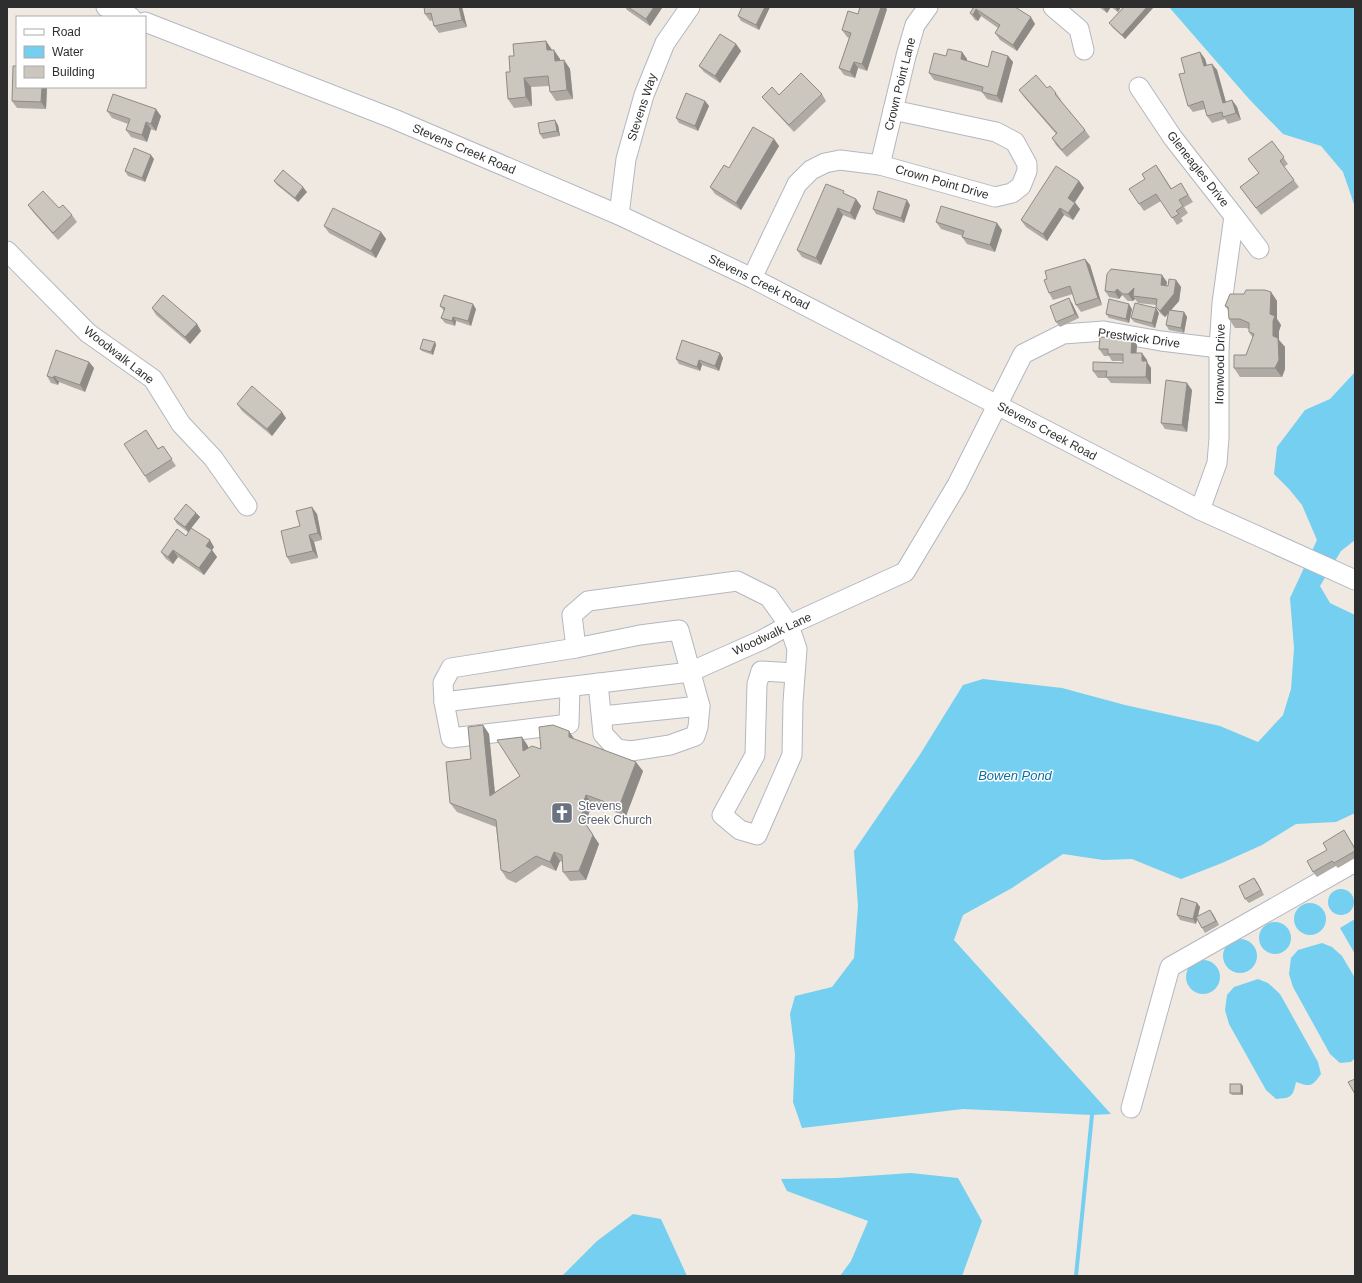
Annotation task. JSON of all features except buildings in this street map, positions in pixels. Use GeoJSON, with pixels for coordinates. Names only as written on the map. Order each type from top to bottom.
{"type":"FeatureCollection","features":[{"type":"Feature","properties":{"kind":"street"},"geometry":{"type":"LineString","coordinates":[[106,7],[128,16]]}},
{"type":"Feature","properties":{"kind":"street","name":"Stevens Way"},"geometry":{"type":"LineString","coordinates":[[620,215],[626,160],[644,95],[665,43],[690,7]]}},
{"type":"Feature","properties":{"kind":"street","name":"Crown Point Lane"},"geometry":{"type":"LineString","coordinates":[[880,165],[916,25],[928,7]]}},
{"type":"Feature","properties":{"kind":"street"},"geometry":{"type":"LineString","coordinates":[[1053,7],[1079,28],[1084,50]]}},
{"type":"Feature","properties":{"kind":"street","name":"Stevens Creek Road"},"geometry":{"type":"LineString","coordinates":[[146,22],[394,120],[620,215],[752,278],[1200,510],[1355,580]]}},
{"type":"Feature","properties":{"kind":"street","name":"Gleneagles Drive"},"geometry":{"type":"LineString","coordinates":[[1140,87],[1173,138],[1259,249]]}},
{"type":"Feature","properties":{"kind":"street","name":"Crown Point Drive"},"geometry":{"type":"LineString","coordinates":[[752,278],[797,184],[811,170],[825,163],[840,160],[880,165],[995,197],[1012,193],[1021,186],[1027,171],[1027,164],[1015,142],[996,132],[893,110]]}},
{"type":"Feature","properties":{"kind":"street","name":"Ironwood Drive"},"geometry":{"type":"LineString","coordinates":[[1200,510],[1217,463],[1219,438],[1219,348],[1222,303],[1234,216]]}},
{"type":"Feature","properties":{"kind":"street","name":"Woodwalk Lane"},"geometry":{"type":"LineString","coordinates":[[7,251],[88,333],[153,379],[181,424],[213,458],[247,506]]}},
{"type":"Feature","properties":{"kind":"street","name":"Prestwick Drive"},"geometry":{"type":"LineString","coordinates":[[998,405],[1023,354],[1063,334],[1104,331],[1161,341],[1219,348]]}},
{"type":"Feature","properties":{"kind":"street","name":"Woodwalk Lane"},"geometry":{"type":"LineString","coordinates":[[444,702],[690,672],[762,640],[789,625],[905,572],[957,485],[998,405]]}},
{"type":"Feature","properties":{"kind":"street"},"geometry":{"type":"LineString","coordinates":[[576,648],[572,615],[588,601],[736,581],[769,597],[789,625],[796,649],[792,754],[757,835],[740,830],[722,815],[755,755],[756,684],[761,671],[794,673]]}},
{"type":"Feature","properties":{"kind":"street"},"geometry":{"type":"LineString","coordinates":[[570,687],[570,724],[451,738],[444,702],[443,683],[451,668],[576,648],[640,635],[679,630],[700,706],[698,727],[695,736],[670,745],[631,751],[617,749],[603,734],[598,683]]}},
{"type":"Feature","properties":{"kind":"street"},"geometry":{"type":"LineString","coordinates":[[602,716],[700,706]]}},
{"type":"Feature","properties":{"kind":"street"},"geometry":{"type":"LineString","coordinates":[[1131,1108],[1170,967],[1289,898],[1355,862]]}},
{"type":"Feature","properties":{"kind":"street"},"geometry":{"type":"LineString","coordinates":[[1289,898],[1286,896],[1285,890],[1303,875]]}},
{"type":"Feature","properties":{"kind":"water"},"geometry":{"type":"Polygon","coordinates":[[[1169,7],[1355,7],[1355,207],[1343,172],[1321,146],[1283,134],[1249,99],[1169,7]]]}},
{"type":"Feature","properties":{"kind":"water","name":"Bowen Pond"},"geometry":{"type":"Polygon","coordinates":[[[1355,372],[1355,540],[1341,551],[1320,586],[1330,603],[1355,615],[1355,813],[1336,822],[1296,824],[1262,845],[1181,879],[1132,859],[1103,860],[1063,854],[1012,888],[963,915],[954,940],[1111,1114],[1092,1115],[963,1109],[802,1128],[793,1102],[795,1054],[790,1014],[795,996],[832,987],[854,958],[858,906],[854,851],[919,756],[963,685],[983,679],[1062,688],[1125,705],[1220,726],[1258,742],[1283,715],[1291,689],[1294,648],[1290,598],[1317,540],[1302,505],[1274,474],[1277,447],[1305,410],[1330,399],[1355,372]]]}},
{"type":"Feature","properties":{"kind":"water"},"geometry":{"type":"Polygon","coordinates":[[[1341,889],[1350,893],[1354,902],[1350,911],[1341,915],[1332,911],[1328,902],[1332,893],[1341,889]]]}},
{"type":"Feature","properties":{"kind":"water"},"geometry":{"type":"Polygon","coordinates":[[[1307,903],[1313,903],[1323,910],[1326,919],[1325,925],[1319,932],[1313,935],[1307,935],[1297,928],[1294,922],[1294,916],[1301,906],[1307,903]]]}},
{"type":"Feature","properties":{"kind":"water"},"geometry":{"type":"Polygon","coordinates":[[[1355,919],[1355,954],[1340,928],[1355,919]]]}},
{"type":"Feature","properties":{"kind":"water"},"geometry":{"type":"Polygon","coordinates":[[[1272,922],[1278,922],[1288,929],[1291,938],[1290,944],[1284,951],[1278,954],[1272,954],[1262,947],[1259,941],[1259,935],[1266,925],[1272,922]]]}},
{"type":"Feature","properties":{"kind":"water"},"geometry":{"type":"Polygon","coordinates":[[[1237,939],[1243,939],[1247,940],[1254,946],[1257,956],[1256,963],[1250,970],[1243,973],[1237,973],[1233,972],[1226,966],[1223,959],[1223,953],[1224,949],[1230,942],[1237,939]]]}},
{"type":"Feature","properties":{"kind":"water"},"geometry":{"type":"Polygon","coordinates":[[[1322,943],[1332,947],[1342,956],[1355,978],[1355,1058],[1351,1062],[1340,1063],[1330,1054],[1293,987],[1289,974],[1291,958],[1298,950],[1322,943]]]}},
{"type":"Feature","properties":{"kind":"water"},"geometry":{"type":"Polygon","coordinates":[[[1200,960],[1206,960],[1210,961],[1217,967],[1220,977],[1219,984],[1213,991],[1206,994],[1200,994],[1196,993],[1189,987],[1186,980],[1186,974],[1187,970],[1193,963],[1200,960]]]}},
{"type":"Feature","properties":{"kind":"water"},"geometry":{"type":"Polygon","coordinates":[[[1258,979],[1268,983],[1280,994],[1318,1062],[1321,1074],[1313,1084],[1310,1085],[1296,1082],[1292,1094],[1285,1098],[1276,1099],[1266,1090],[1229,1024],[1225,1010],[1227,995],[1234,987],[1258,979]]]}},
{"type":"Feature","properties":{"kind":"water"},"geometry":{"type":"Polygon","coordinates":[[[911,1173],[958,1178],[982,1221],[962,1276],[840,1276],[851,1261],[868,1221],[787,1191],[781,1179],[837,1178],[911,1173]]]}},
{"type":"Feature","properties":{"kind":"water"},"geometry":{"type":"Polygon","coordinates":[[[633,1214],[661,1219],[687,1276],[562,1276],[597,1241],[633,1214]]]}},
{"type":"Feature","properties":{"kind":"waterway"},"geometry":{"type":"LineString","coordinates":[[1076,1276],[1092,1115]]}},
{"type":"Feature","properties":{"kind":"place","name":"Stevens Creek Church"},"geometry":{"type":"Point","coordinates":[562,813]}}]}
